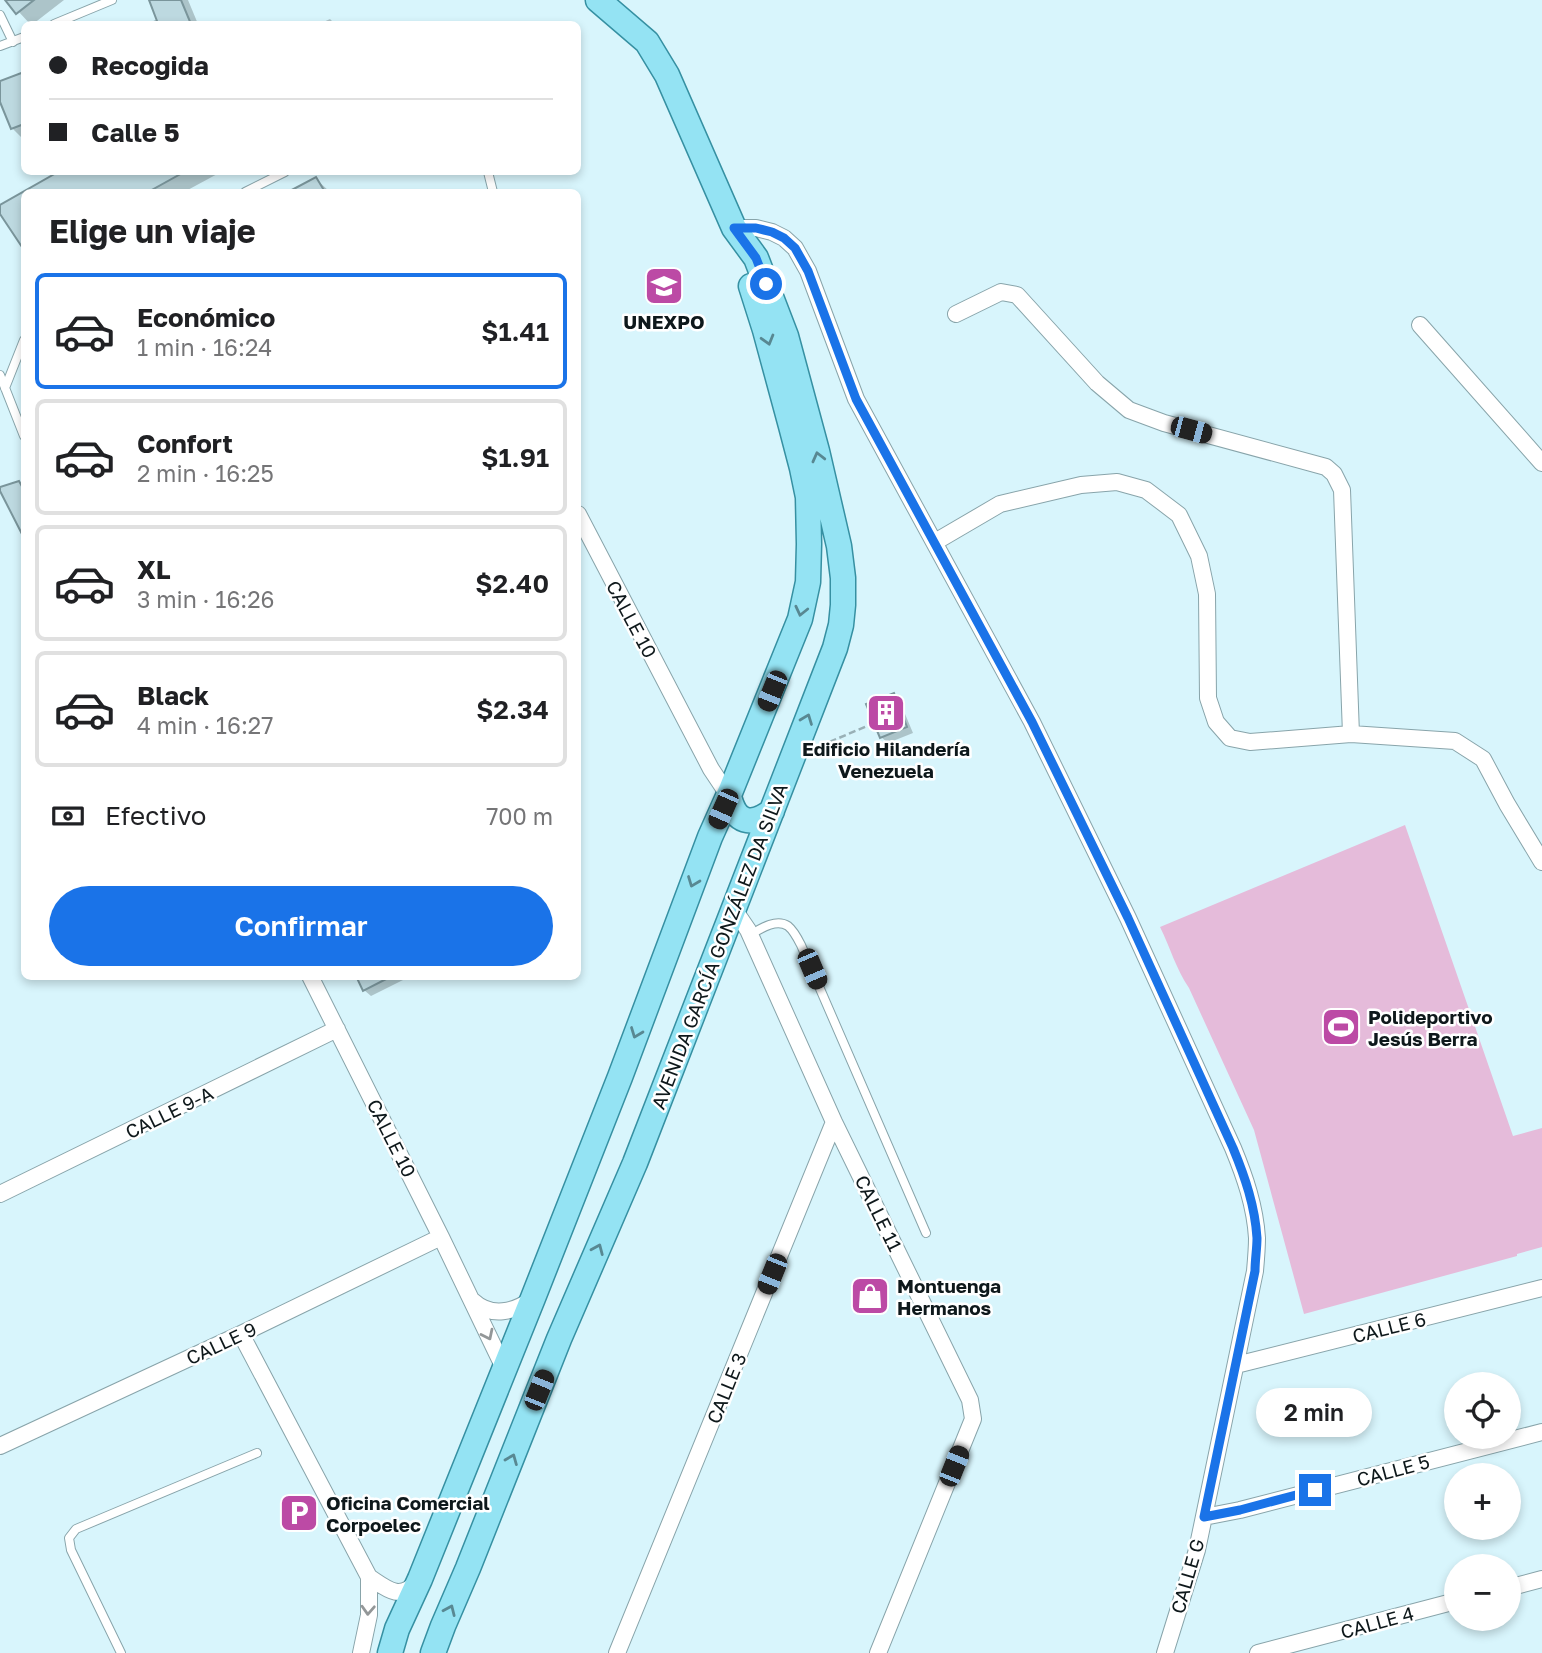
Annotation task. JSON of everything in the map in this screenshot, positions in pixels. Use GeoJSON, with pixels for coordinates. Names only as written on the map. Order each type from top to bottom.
{"type":"FeatureCollection","features":[{"type":"Feature","properties":{"kind":"main road"},"geometry":{"type":"LineString","coordinates":[[390,1653],[397,1629],[505,1370],[620,1077],[710,837],[800,619],[807,582],[807,497],[802,468],[765,330],[741,262],[734,228],[667,75],[647,42],[598,0]]}},
{"type":"Feature","properties":{"kind":"main road","name":"AVENIDA GARCÍA GONZÁLEZ DA SILVA"},"geometry":{"type":"LineString","coordinates":[[433,1653],[559,1339],[739,926],[755,851],[839,635],[843,578],[832,512],[786,336],[756,258],[734,228]]}},
{"type":"Feature","properties":{"kind":"main road"},"geometry":{"type":"LineString","coordinates":[[729,796],[731,806],[743,819],[752,822],[762,819],[772,811]]}},
{"type":"Feature","properties":{"kind":"main road"},"geometry":{"type":"LineString","coordinates":[[710,837],[718,833],[735,832],[748,840],[755,851]]}},
{"type":"Feature","properties":{"kind":"street","name":"CALLE G"},"geometry":{"type":"LineString","coordinates":[[734,228],[756,228],[784,238],[795,248],[808,271],[856,399],[1032,722],[1122,906],[1247,1180],[1257,1240],[1255,1271],[1204,1517],[1164,1653]]}},
{"type":"Feature","properties":{"kind":"street"},"geometry":{"type":"LineString","coordinates":[[956,314],[1001,292],[1017,295],[1097,383],[1129,410],[1164,423],[1326,467],[1334,474],[1342,490],[1351,734]]}},
{"type":"Feature","properties":{"kind":"street"},"geometry":{"type":"LineString","coordinates":[[1420,325],[1542,463]]}},
{"type":"Feature","properties":{"kind":"street"},"geometry":{"type":"LineString","coordinates":[[935,542],[1000,504],[1081,485],[1117,482],[1146,490],[1179,516],[1199,556],[1207,594],[1208,698],[1216,722],[1230,737],[1250,742],[1351,734],[1455,741],[1483,759],[1542,862]]}},
{"type":"Feature","properties":{"kind":"street","name":"CALLE 10"},"geometry":{"type":"LineString","coordinates":[[581,520],[711,769],[729,796]]}},
{"type":"Feature","properties":{"kind":"street","name":"CALLE 11"},"geometry":{"type":"LineString","coordinates":[[739,926],[970,1399],[973,1419],[878,1653]]}},
{"type":"Feature","properties":{"kind":"street","name":"CALLE 10"},"geometry":{"type":"LineString","coordinates":[[312,980],[505,1370]]}},
{"type":"Feature","properties":{"kind":"street","name":"CALLE 9-A"},"geometry":{"type":"LineString","coordinates":[[0,1194],[337,1029]]}},
{"type":"Feature","properties":{"kind":"street","name":"CALLE 3"},"geometry":{"type":"LineString","coordinates":[[617,1653],[834,1122]]}},
{"type":"Feature","properties":{"kind":"street","name":"CALLE 9"},"geometry":{"type":"LineString","coordinates":[[0,1446],[241,1335],[441,1237]]}},
{"type":"Feature","properties":{"kind":"street","name":"CALLE 6"},"geometry":{"type":"LineString","coordinates":[[1236,1365],[1542,1288]]}},
{"type":"Feature","properties":{"kind":"street"},"geometry":{"type":"LineString","coordinates":[[472,1300],[479,1307],[491,1312],[501,1312],[523,1306],[533,1298]]}},
{"type":"Feature","properties":{"kind":"street"},"geometry":{"type":"LineString","coordinates":[[241,1335],[369,1577],[369,1615],[361,1653]]}},
{"type":"Feature","properties":{"kind":"street","name":"CALLE 5"},"geometry":{"type":"LineString","coordinates":[[1204,1517],[1542,1432]]}},
{"type":"Feature","properties":{"kind":"street"},"geometry":{"type":"LineString","coordinates":[[369,1577],[390,1590],[401,1593],[410,1589],[419,1578]]}},
{"type":"Feature","properties":{"kind":"street"},"geometry":{"type":"LineString","coordinates":[[1521,1585],[1542,1579]]}},
{"type":"Feature","properties":{"kind":"street","name":"CALLE 4"},"geometry":{"type":"LineString","coordinates":[[1258,1653],[1444,1604]]}},
{"type":"Feature","properties":{"kind":"lane"},"geometry":{"type":"LineString","coordinates":[[61,21],[113,0]]}},
{"type":"Feature","properties":{"kind":"lane"},"geometry":{"type":"LineString","coordinates":[[0,15],[13,42]]}},
{"type":"Feature","properties":{"kind":"lane"},"geometry":{"type":"LineString","coordinates":[[0,47],[21,38]]}},
{"type":"Feature","properties":{"kind":"lane"},"geometry":{"type":"LineString","coordinates":[[251,189],[279,175]]}},
{"type":"Feature","properties":{"kind":"lane"},"geometry":{"type":"LineString","coordinates":[[5,387],[21,347]]}},
{"type":"Feature","properties":{"kind":"lane"},"geometry":{"type":"LineString","coordinates":[[0,375],[21,428]]}},
{"type":"Feature","properties":{"kind":"lane"},"geometry":{"type":"LineString","coordinates":[[739,926],[780,923],[789,926],[801,944],[926,1233]]}},
{"type":"Feature","properties":{"kind":"lane"},"geometry":{"type":"LineString","coordinates":[[121,1653],[71,1549],[69,1538],[76,1529],[257,1453]]}},
{"type":"Feature","properties":{"kind":"path"},"geometry":{"type":"LineString","coordinates":[[792,760],[874,723]]}},
{"type":"Feature","properties":{"kind":"shaded area","name":"Polideportivo Jesús Berra"},"geometry":{"type":"Polygon","coordinates":[[[1405,825],[1513,1136],[1542,1128],[1542,1247],[1304,1314],[1254,1130],[1160,927],[1405,825]]]}},
{"type":"Feature","properties":{"kind":"building"},"geometry":{"type":"Polygon","coordinates":[[[5,0],[34,0],[16,14],[5,0]]]}},
{"type":"Feature","properties":{"kind":"building"},"geometry":{"type":"Polygon","coordinates":[[[149,0],[181,0],[190,21],[157,21],[149,0]]]}},
{"type":"Feature","properties":{"kind":"building"},"geometry":{"type":"Polygon","coordinates":[[[21,73],[21,125],[11,129],[0,102],[0,81],[21,73]]]}},
{"type":"Feature","properties":{"kind":"building"},"geometry":{"type":"Polygon","coordinates":[[[53,175],[179,175],[153,189],[28,189],[53,175]]]}},
{"type":"Feature","properties":{"kind":"building"},"geometry":{"type":"Polygon","coordinates":[[[316,177],[323,189],[294,189],[316,177]]]}},
{"type":"Feature","properties":{"kind":"building"},"geometry":{"type":"Polygon","coordinates":[[[21,193],[21,246],[0,214],[0,205],[21,193]]]}},
{"type":"Feature","properties":{"kind":"building"},"geometry":{"type":"Polygon","coordinates":[[[19,481],[21,485],[21,532],[0,491],[0,487],[19,481]]]}},
{"type":"Feature","properties":{"kind":"building","name":"Edificio Hilandería Venezuela"},"geometry":{"type":"Polygon","coordinates":[[[894,693],[907,727],[880,738],[866,704],[894,693]]]}},
{"type":"Feature","properties":{"kind":"building"},"geometry":{"type":"Polygon","coordinates":[[[358,980],[384,980],[363,991],[358,980]]]}},
{"type":"Feature","properties":{"kind":"place","name":"UNEXPO"},"geometry":{"type":"Point","coordinates":[664,286]}},
{"type":"Feature","properties":{"kind":"place","name":"Edificio Hilandería Venezuela"},"geometry":{"type":"Point","coordinates":[886,713]}},
{"type":"Feature","properties":{"kind":"place","name":"Polideportivo Jesús Berra"},"geometry":{"type":"Point","coordinates":[1341,1027]}},
{"type":"Feature","properties":{"kind":"place","name":"Montuenga Hermanos"},"geometry":{"type":"Point","coordinates":[870,1296]}},
{"type":"Feature","properties":{"kind":"place","name":"Oficina Comercial Corpoelec"},"geometry":{"type":"Point","coordinates":[299,1513]}},
{"type":"Feature","properties":{"kind":"route"},"geometry":{"type":"LineString","coordinates":[[766,284],[756,258],[734,228],[756,228],[784,238],[795,248],[808,271],[856,399],[1032,722],[1128,918],[1247,1180],[1257,1240],[1255,1271],[1204,1517],[1315,1490]]}}]}
